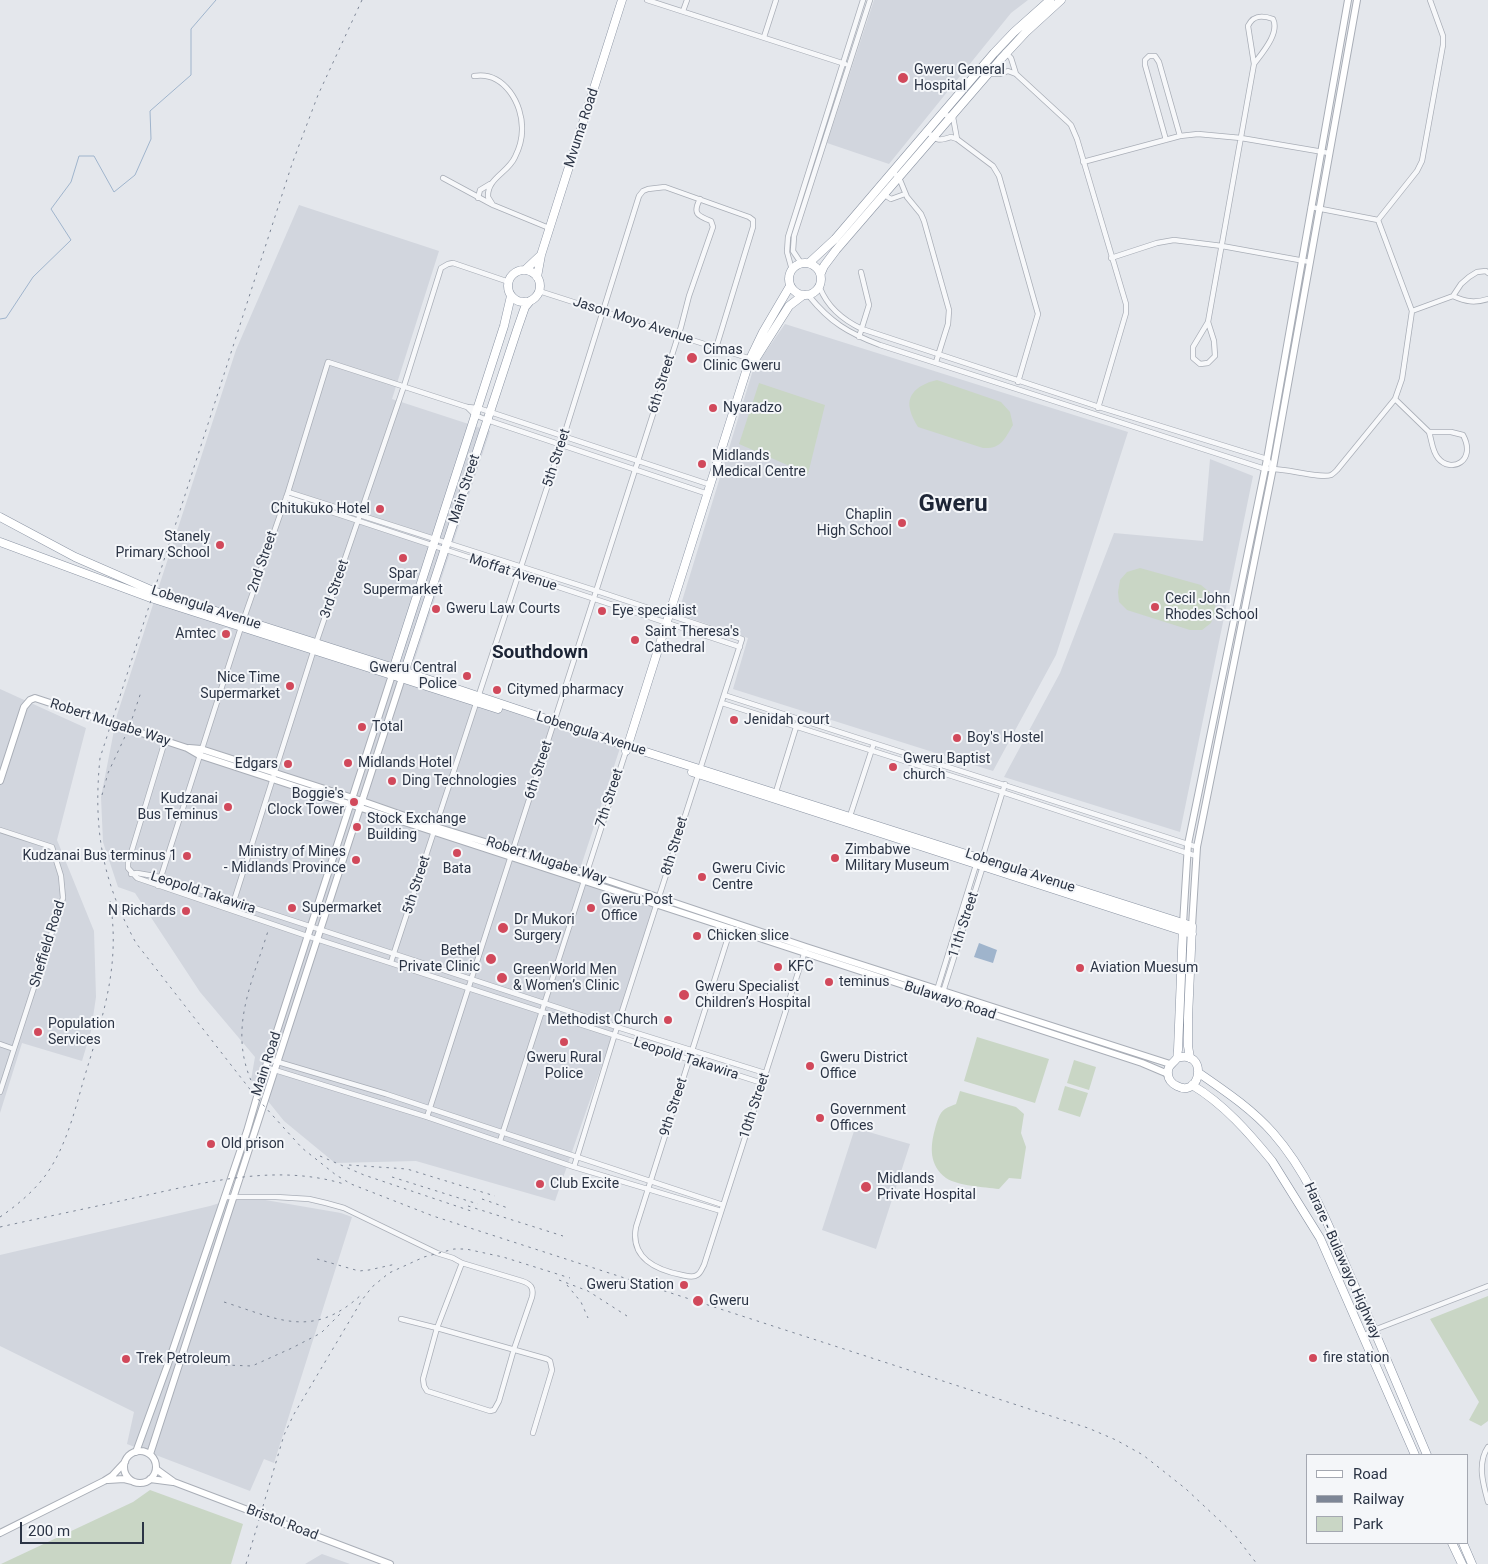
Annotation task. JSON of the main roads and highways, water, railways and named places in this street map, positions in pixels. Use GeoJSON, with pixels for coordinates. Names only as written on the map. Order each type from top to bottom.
{"type":"FeatureCollection","features":[{"type":"Feature","properties":{"kind":"highway","name":"Mvuma Road"},"geometry":{"type":"LineString","coordinates":[[537,277],[549,228],[622,0]]}},
{"type":"Feature","properties":{"kind":"highway"},"geometry":{"type":"LineString","coordinates":[[881,192],[835,239],[805,263],[792,270],[790,286],[797,294],[805,296],[817,292],[822,283],[821,273],[824,266],[896,174],[927,131],[1014,32],[1050,0]]}},
{"type":"Feature","properties":{"kind":"highway"},"geometry":{"type":"LineString","coordinates":[[896,174],[933,137],[1006,52],[1061,0]]}},
{"type":"Feature","properties":{"kind":"highway"},"geometry":{"type":"LineString","coordinates":[[525,270],[541,255]]}},
{"type":"Feature","properties":{"kind":"highway"},"geometry":{"type":"LineString","coordinates":[[805,263],[814,265],[821,273]]}},
{"type":"Feature","properties":{"kind":"highway"},"geometry":{"type":"LineString","coordinates":[[525,270],[530,271],[537,277]]}},
{"type":"Feature","properties":{"kind":"highway","name":"Main Street"},"geometry":{"type":"LineString","coordinates":[[393,671],[504,326],[511,296],[508,287],[509,282],[515,273],[525,270]]}},
{"type":"Feature","properties":{"kind":"highway","name":"Main Street"},"geometry":{"type":"LineString","coordinates":[[403,675],[525,307],[537,296],[539,291],[537,277]]}},
{"type":"Feature","properties":{"kind":"highway","name":"7th Street"},"geometry":{"type":"LineString","coordinates":[[753,360],[762,332],[790,286]]}},
{"type":"Feature","properties":{"kind":"highway"},"geometry":{"type":"LineString","coordinates":[[511,296],[520,302],[530,302]]}},
{"type":"Feature","properties":{"kind":"highway","name":"7th Street"},"geometry":{"type":"LineString","coordinates":[[626,748],[748,370],[789,306],[805,296]]}},
{"type":"Feature","properties":{"kind":"highway"},"geometry":{"type":"LineString","coordinates":[[504,326],[517,330]]}},
{"type":"Feature","properties":{"kind":"highway"},"geometry":{"type":"LineString","coordinates":[[491,367],[503,372]]}},
{"type":"Feature","properties":{"kind":"highway"},"geometry":{"type":"LineString","coordinates":[[461,457],[474,462]]}},
{"type":"Feature","properties":{"kind":"highway"},"geometry":{"type":"LineString","coordinates":[[448,500],[460,504]]}},
{"type":"Feature","properties":{"kind":"highway","name":"Lobengula Avenue"},"geometry":{"type":"LineString","coordinates":[[0,517],[103,571],[242,623]]}},
{"type":"Feature","properties":{"kind":"highway","name":"Lobengula Avenue"},"geometry":{"type":"LineString","coordinates":[[0,542],[151,598],[316,646],[477,700],[848,820],[981,860],[1192,930]]}},
{"type":"Feature","properties":{"kind":"highway"},"geometry":{"type":"LineString","coordinates":[[420,587],[431,591]]}},
{"type":"Feature","properties":{"kind":"highway"},"geometry":{"type":"LineString","coordinates":[[408,622],[419,626]]}},
{"type":"Feature","properties":{"kind":"highway"},"geometry":{"type":"LineString","coordinates":[[1177,1058],[1183,928]]}},
{"type":"Feature","properties":{"kind":"highway","name":"Harare - Bulawayo Highway"},"geometry":{"type":"LineString","coordinates":[[1192,930],[1188,1018],[1190,1058],[1197,1064],[1199,1073],[1243,1104],[1272,1132],[1294,1160],[1312,1189],[1427,1454]]}},
{"type":"Feature","properties":{"kind":"highway"},"geometry":{"type":"LineString","coordinates":[[1168,1074],[1170,1064],[1177,1058],[1186,1056],[1190,1058]]}},
{"type":"Feature","properties":{"kind":"highway"},"geometry":{"type":"LineString","coordinates":[[1192,1085],[1196,1082],[1199,1073]]}},
{"type":"Feature","properties":{"kind":"highway","name":"Harare - Bulawayo Highway"},"geometry":{"type":"LineString","coordinates":[[1168,1074],[1175,1086],[1184,1088],[1192,1085],[1214,1100],[1235,1119],[1272,1161],[1320,1238],[1415,1454]]}},
{"type":"Feature","properties":{"kind":"highway"},"geometry":{"type":"LineString","coordinates":[[1452,1544],[1462,1564]]}},
{"type":"Feature","properties":{"kind":"highway"},"geometry":{"type":"LineString","coordinates":[[1463,1544],[1472,1564]]}},
{"type":"Feature","properties":{"kind":"main road"},"geometry":{"type":"LineString","coordinates":[[1183,928],[1188,844],[1267,459],[1348,0]]}},
{"type":"Feature","properties":{"kind":"main road"},"geometry":{"type":"LineString","coordinates":[[1192,930],[1197,847],[1273,468],[1357,0]]}},
{"type":"Feature","properties":{"kind":"main road","name":"Main Road"},"geometry":{"type":"LineString","coordinates":[[136,1452],[247,1132],[265,1067],[393,671]]}},
{"type":"Feature","properties":{"kind":"main road","name":"Main Road"},"geometry":{"type":"LineString","coordinates":[[150,1454],[403,675]]}},
{"type":"Feature","properties":{"kind":"main road","name":"Robert Mugabe Way"},"geometry":{"type":"LineString","coordinates":[[0,781],[24,707],[30,700],[35,698],[732,926]]}},
{"type":"Feature","properties":{"kind":"main road","name":"Bulawayo Road"},"geometry":{"type":"LineString","coordinates":[[732,926],[938,997],[1142,1063],[1168,1074]]}},
{"type":"Feature","properties":{"kind":"main road","name":"Bulawayo Road"},"geometry":{"type":"LineString","coordinates":[[805,950],[940,989],[1170,1064]]}},
{"type":"Feature","properties":{"kind":"main road"},"geometry":{"type":"LineString","coordinates":[[286,1003],[295,1007]]}},
{"type":"Feature","properties":{"kind":"main road"},"geometry":{"type":"LineString","coordinates":[[1142,1063],[1143,1055]]}},
{"type":"Feature","properties":{"kind":"main road"},"geometry":{"type":"LineString","coordinates":[[202,1265],[210,1267]]}},
{"type":"Feature","properties":{"kind":"main road"},"geometry":{"type":"LineString","coordinates":[[0,1533],[104,1481],[112,1476],[129,1455],[136,1452],[145,1452],[150,1454],[156,1463],[156,1469],[150,1480],[142,1483],[115,1479],[104,1481]]}},
{"type":"Feature","properties":{"kind":"main road"},"geometry":{"type":"LineString","coordinates":[[125,1462],[126,1473],[134,1481]]}},
{"type":"Feature","properties":{"kind":"main road","name":"Bristol Road"},"geometry":{"type":"LineString","coordinates":[[156,1469],[174,1482],[390,1564]]}},
{"type":"Feature","properties":{"kind":"main road","name":"Bristol Road"},"geometry":{"type":"LineString","coordinates":[[150,1480],[174,1482]]}},
{"type":"Feature","properties":{"kind":"water"},"geometry":{"type":"Polygon","coordinates":[[[979,943],[997,950],[993,963],[974,957],[979,943]]]}},
{"type":"Feature","properties":{"kind":"waterway"},"geometry":{"type":"LineString","coordinates":[[0,319],[6,318],[33,277],[71,240],[51,209],[71,182],[79,156],[94,156],[114,192],[135,175],[151,139],[150,111],[191,75],[191,29],[216,0]]}},
{"type":"Feature","properties":{"kind":"railway"},"geometry":{"type":"LineString","coordinates":[[362,0],[318,95],[292,164],[100,758],[98,808],[103,854],[115,898],[136,943],[256,1097],[302,1148],[336,1175],[351,1184],[433,1216],[1088,1428],[1116,1440],[1143,1455],[1186,1489],[1234,1534],[1257,1564]]}},
{"type":"Feature","properties":{"kind":"railway"},"geometry":{"type":"LineString","coordinates":[[102,795],[108,773],[129,728],[141,692]]}},
{"type":"Feature","properties":{"kind":"railway"},"geometry":{"type":"LineString","coordinates":[[0,1217],[35,1188],[45,1176],[52,1166],[68,1131],[97,1036],[108,992],[113,948],[110,900]]}},
{"type":"Feature","properties":{"kind":"railway"},"geometry":{"type":"LineString","coordinates":[[254,1087],[246,1067],[242,1047],[242,1028],[249,990],[268,931]]}},
{"type":"Feature","properties":{"kind":"railway"},"geometry":{"type":"LineString","coordinates":[[320,1156],[364,1175],[474,1212]]}},
{"type":"Feature","properties":{"kind":"railway"},"geometry":{"type":"LineString","coordinates":[[349,1165],[407,1169],[495,1196]]}},
{"type":"Feature","properties":{"kind":"railway"},"geometry":{"type":"LineString","coordinates":[[0,1227],[239,1177],[292,1175],[344,1184]]}},
{"type":"Feature","properties":{"kind":"railway"},"geometry":{"type":"LineString","coordinates":[[392,1177],[478,1204]]}},
{"type":"Feature","properties":{"kind":"railway"},"geometry":{"type":"LineString","coordinates":[[482,1199],[508,1208]]}},
{"type":"Feature","properties":{"kind":"railway"},"geometry":{"type":"LineString","coordinates":[[468,1206],[563,1236]]}},
{"type":"Feature","properties":{"kind":"railway"},"geometry":{"type":"LineString","coordinates":[[246,1564],[284,1435],[294,1414],[362,1300],[372,1287],[389,1273],[424,1257],[454,1249],[466,1249],[503,1257],[570,1278]]}},
{"type":"Feature","properties":{"kind":"railway"},"geometry":{"type":"LineString","coordinates":[[317,1259],[359,1271],[396,1264]]}},
{"type":"Feature","properties":{"kind":"railway"},"geometry":{"type":"LineString","coordinates":[[559,1280],[588,1291],[627,1316]]}},
{"type":"Feature","properties":{"kind":"railway"},"geometry":{"type":"LineString","coordinates":[[567,1285],[581,1302],[588,1318]]}},
{"type":"Feature","properties":{"kind":"railway"},"geometry":{"type":"LineString","coordinates":[[224,1302],[278,1319],[295,1322],[327,1317],[344,1308],[362,1294]]}},
{"type":"Feature","properties":{"kind":"railway"},"geometry":{"type":"LineString","coordinates":[[225,1365],[252,1366],[321,1333],[340,1314]]}},
{"type":"Feature","properties":{"kind":"place","name":"Gweru General Hospital"},"geometry":{"type":"Point","coordinates":[903,78]}},
{"type":"Feature","properties":{"kind":"place","name":"Cimas Clinic Gweru"},"geometry":{"type":"Point","coordinates":[692,358]}},
{"type":"Feature","properties":{"kind":"place","name":"Nyaradzo"},"geometry":{"type":"Point","coordinates":[713,408]}},
{"type":"Feature","properties":{"kind":"place","name":"Midlands Medical Centre"},"geometry":{"type":"Point","coordinates":[702,464]}},
{"type":"Feature","properties":{"kind":"place","name":"Chitukuko Hotel"},"geometry":{"type":"Point","coordinates":[380,509]}},
{"type":"Feature","properties":{"kind":"place","name":"Chaplin High School"},"geometry":{"type":"Point","coordinates":[902,523]}},
{"type":"Feature","properties":{"kind":"place","name":"Stanely Primary School"},"geometry":{"type":"Point","coordinates":[220,545]}},
{"type":"Feature","properties":{"kind":"place","name":"Spar Supermarket"},"geometry":{"type":"Point","coordinates":[403,558]}},
{"type":"Feature","properties":{"kind":"place","name":"Cecil John Rhodes School"},"geometry":{"type":"Point","coordinates":[1155,607]}},
{"type":"Feature","properties":{"kind":"place","name":"Gweru Law Courts"},"geometry":{"type":"Point","coordinates":[436,609]}},
{"type":"Feature","properties":{"kind":"place","name":"Eye specialist"},"geometry":{"type":"Point","coordinates":[602,611]}},
{"type":"Feature","properties":{"kind":"place","name":"Amtec"},"geometry":{"type":"Point","coordinates":[226,634]}},
{"type":"Feature","properties":{"kind":"place","name":"Saint Theresa's Cathedral"},"geometry":{"type":"Point","coordinates":[635,640]}},
{"type":"Feature","properties":{"kind":"place","name":"Gweru Central Police"},"geometry":{"type":"Point","coordinates":[467,676]}},
{"type":"Feature","properties":{"kind":"place","name":"Nice Time Supermarket"},"geometry":{"type":"Point","coordinates":[290,686]}},
{"type":"Feature","properties":{"kind":"place","name":"Citymed pharmacy"},"geometry":{"type":"Point","coordinates":[497,690]}},
{"type":"Feature","properties":{"kind":"place","name":"Jenidah court"},"geometry":{"type":"Point","coordinates":[734,720]}},
{"type":"Feature","properties":{"kind":"place","name":"Total"},"geometry":{"type":"Point","coordinates":[362,727]}},
{"type":"Feature","properties":{"kind":"place","name":"Boy's Hostel"},"geometry":{"type":"Point","coordinates":[957,738]}},
{"type":"Feature","properties":{"kind":"place","name":"Midlands Hotel"},"geometry":{"type":"Point","coordinates":[348,763]}},
{"type":"Feature","properties":{"kind":"place","name":"Edgars"},"geometry":{"type":"Point","coordinates":[288,764]}},
{"type":"Feature","properties":{"kind":"place","name":"Gweru Baptist church"},"geometry":{"type":"Point","coordinates":[893,767]}},
{"type":"Feature","properties":{"kind":"place","name":"Ding Technologies"},"geometry":{"type":"Point","coordinates":[392,781]}},
{"type":"Feature","properties":{"kind":"place","name":"Boggie's Clock Tower"},"geometry":{"type":"Point","coordinates":[354,802]}},
{"type":"Feature","properties":{"kind":"place","name":"Kudzanai Bus Teminus"},"geometry":{"type":"Point","coordinates":[228,807]}},
{"type":"Feature","properties":{"kind":"place","name":"Stock Exchange Building"},"geometry":{"type":"Point","coordinates":[357,827]}},
{"type":"Feature","properties":{"kind":"place","name":"Bata"},"geometry":{"type":"Point","coordinates":[457,853]}},
{"type":"Feature","properties":{"kind":"place","name":"Kudzanai Bus terminus 1"},"geometry":{"type":"Point","coordinates":[187,856]}},
{"type":"Feature","properties":{"kind":"place","name":"Zimbabwe Military Museum"},"geometry":{"type":"Point","coordinates":[835,858]}},
{"type":"Feature","properties":{"kind":"place","name":"Ministry of Mines - Midlands Province"},"geometry":{"type":"Point","coordinates":[356,860]}},
{"type":"Feature","properties":{"kind":"place","name":"Gweru Civic Centre"},"geometry":{"type":"Point","coordinates":[702,877]}},
{"type":"Feature","properties":{"kind":"place","name":"Supermarket"},"geometry":{"type":"Point","coordinates":[292,908]}},
{"type":"Feature","properties":{"kind":"place","name":"Gweru Post Office"},"geometry":{"type":"Point","coordinates":[591,908]}},
{"type":"Feature","properties":{"kind":"place","name":"N Richards"},"geometry":{"type":"Point","coordinates":[186,911]}},
{"type":"Feature","properties":{"kind":"place","name":"Dr Mukori Surgery"},"geometry":{"type":"Point","coordinates":[503,928]}},
{"type":"Feature","properties":{"kind":"place","name":"Chicken slice"},"geometry":{"type":"Point","coordinates":[697,936]}},
{"type":"Feature","properties":{"kind":"place","name":"Bethel Private Clinic"},"geometry":{"type":"Point","coordinates":[491,959]}},
{"type":"Feature","properties":{"kind":"place","name":"KFC"},"geometry":{"type":"Point","coordinates":[778,967]}},
{"type":"Feature","properties":{"kind":"place","name":"Aviation Muesum"},"geometry":{"type":"Point","coordinates":[1080,968]}},
{"type":"Feature","properties":{"kind":"place","name":"GreenWorld Men & Women’s Clinic"},"geometry":{"type":"Point","coordinates":[502,978]}},
{"type":"Feature","properties":{"kind":"place","name":"teminus"},"geometry":{"type":"Point","coordinates":[829,982]}},
{"type":"Feature","properties":{"kind":"place","name":"Gweru Specialist Children’s Hospital"},"geometry":{"type":"Point","coordinates":[684,995]}},
{"type":"Feature","properties":{"kind":"place","name":"Methodist Church"},"geometry":{"type":"Point","coordinates":[668,1020]}},
{"type":"Feature","properties":{"kind":"place","name":"Population Services"},"geometry":{"type":"Point","coordinates":[38,1032]}},
{"type":"Feature","properties":{"kind":"place","name":"Gweru Rural Police"},"geometry":{"type":"Point","coordinates":[564,1042]}},
{"type":"Feature","properties":{"kind":"place","name":"Gweru District Office"},"geometry":{"type":"Point","coordinates":[810,1066]}},
{"type":"Feature","properties":{"kind":"place","name":"Government Offices"},"geometry":{"type":"Point","coordinates":[820,1118]}},
{"type":"Feature","properties":{"kind":"place","name":"Old prison"},"geometry":{"type":"Point","coordinates":[211,1144]}},
{"type":"Feature","properties":{"kind":"place","name":"Club Excite"},"geometry":{"type":"Point","coordinates":[540,1184]}},
{"type":"Feature","properties":{"kind":"place","name":"Midlands Private Hospital"},"geometry":{"type":"Point","coordinates":[866,1187]}},
{"type":"Feature","properties":{"kind":"place","name":"Gweru Station"},"geometry":{"type":"Point","coordinates":[684,1285]}},
{"type":"Feature","properties":{"kind":"place","name":"Gweru"},"geometry":{"type":"Point","coordinates":[698,1301]}},
{"type":"Feature","properties":{"kind":"place","name":"fire station"},"geometry":{"type":"Point","coordinates":[1313,1358]}},
{"type":"Feature","properties":{"kind":"place","name":"Trek Petroleum"},"geometry":{"type":"Point","coordinates":[126,1359]}},
{"type":"Feature","properties":{"kind":"district","name":"Gweru"},"geometry":{"type":"Point","coordinates":[953,505]}},
{"type":"Feature","properties":{"kind":"district","name":"Southdown"},"geometry":{"type":"Point","coordinates":[540,653]}}]}
